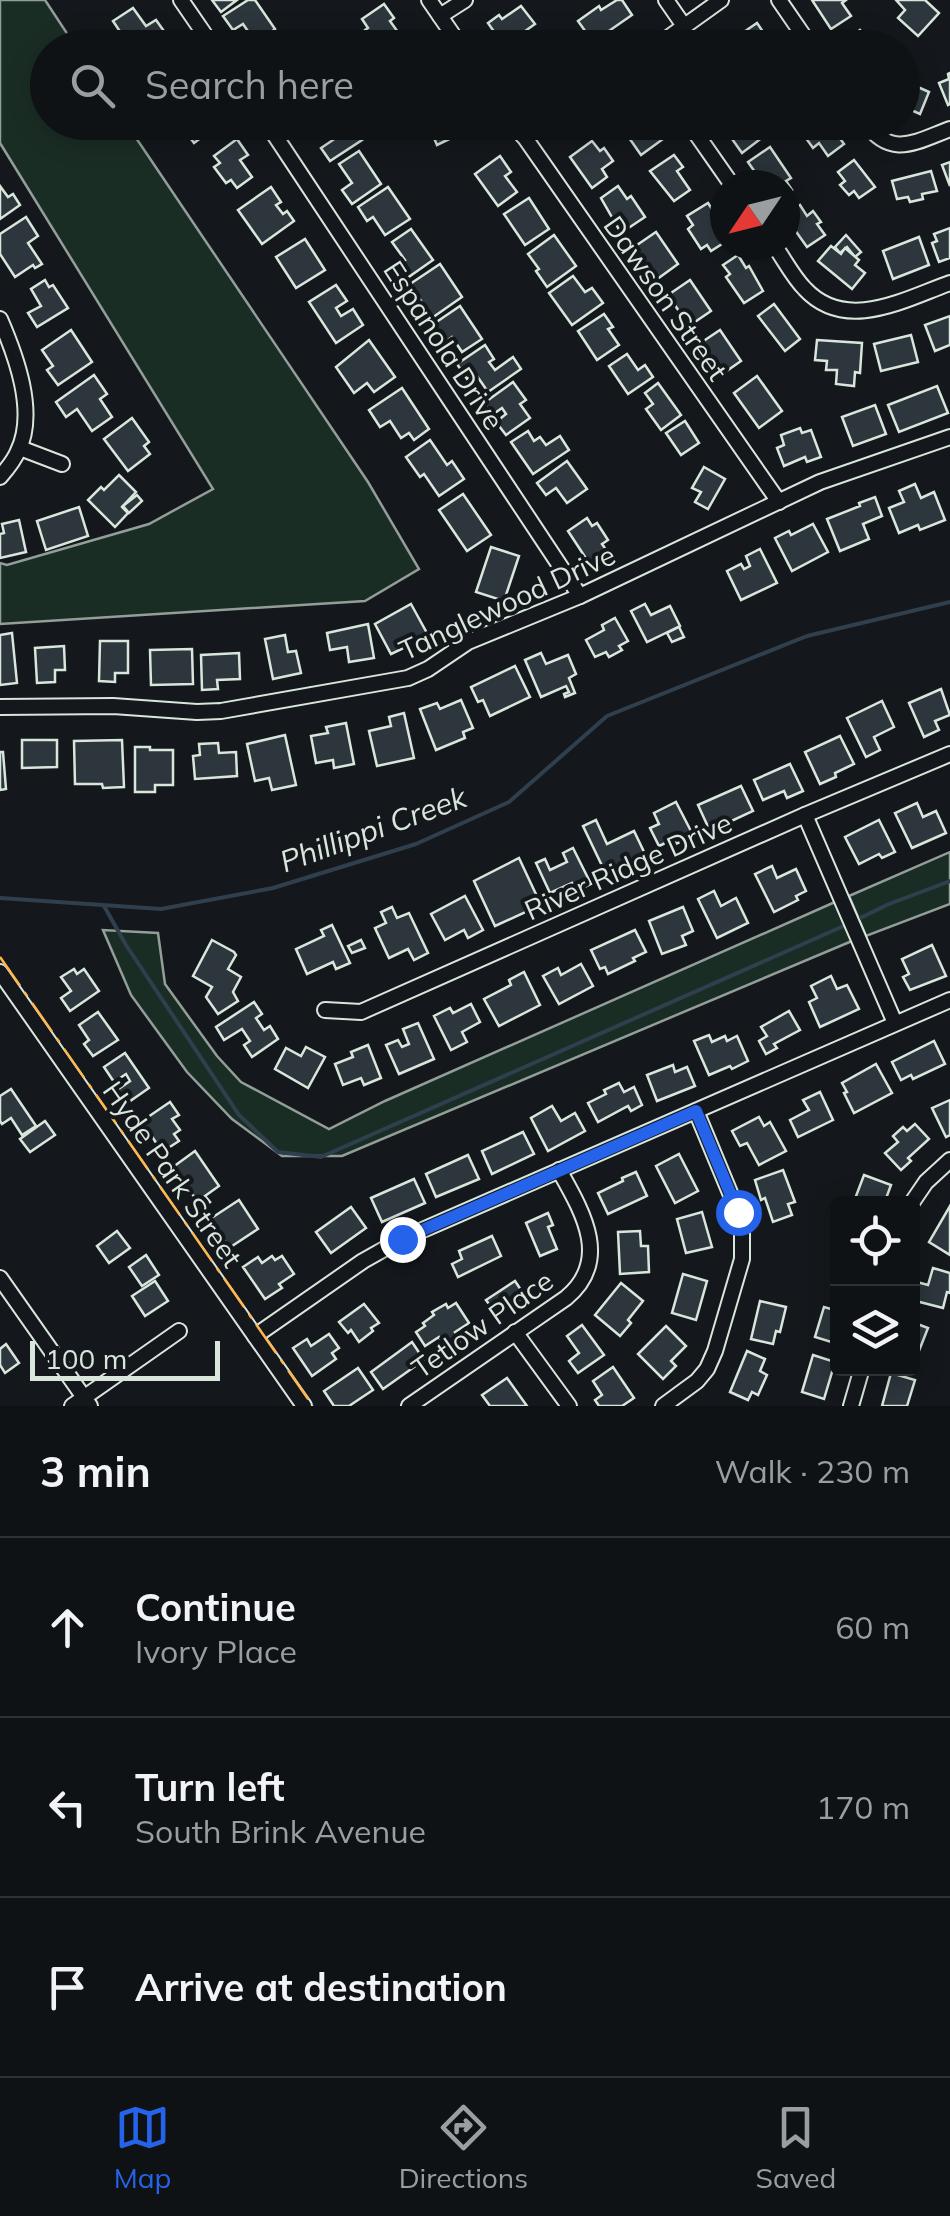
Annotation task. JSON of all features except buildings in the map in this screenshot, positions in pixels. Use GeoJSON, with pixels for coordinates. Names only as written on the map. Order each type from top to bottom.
{"type":"FeatureCollection","features":[{"type":"Feature","properties":{"kind":"street"},"geometry":{"type":"LineString","coordinates":[[182,0],[202,30]]}},
{"type":"Feature","properties":{"kind":"street"},"geometry":{"type":"LineString","coordinates":[[429,0],[450,30]]}},
{"type":"Feature","properties":{"kind":"street"},"geometry":{"type":"LineString","coordinates":[[440,16],[465,0]]}},
{"type":"Feature","properties":{"kind":"street"},"geometry":{"type":"LineString","coordinates":[[666,0],[684,26]]}},
{"type":"Feature","properties":{"kind":"street"},"geometry":{"type":"LineString","coordinates":[[679,30],[721,0]]}},
{"type":"Feature","properties":{"kind":"street"},"geometry":{"type":"LineString","coordinates":[[779,0],[800,30]]}},
{"type":"Feature","properties":{"kind":"street"},"geometry":{"type":"LineString","coordinates":[[920,139],[950,129]]}},
{"type":"Feature","properties":{"kind":"street","name":"Espanola Drive"},"geometry":{"type":"LineString","coordinates":[[278,140],[580,596]]}},
{"type":"Feature","properties":{"kind":"street","name":"Dawson Street"},"geometry":{"type":"LineString","coordinates":[[526,140],[779,502]]}},
{"type":"Feature","properties":{"kind":"street"},"geometry":{"type":"LineString","coordinates":[[701,140],[722,170]]}},
{"type":"Feature","properties":{"kind":"street"},"geometry":{"type":"LineString","coordinates":[[881,140],[898,146],[916,140]]}},
{"type":"Feature","properties":{"kind":"street"},"geometry":{"type":"LineString","coordinates":[[784,260],[804,289],[828,306],[847,312],[874,310],[950,284]]}},
{"type":"Feature","properties":{"kind":"street"},"geometry":{"type":"LineString","coordinates":[[0,319],[13,352],[25,405],[20,448],[0,478]]}},
{"type":"Feature","properties":{"kind":"street","name":"Tanglewood Drive"},"geometry":{"type":"LineString","coordinates":[[0,707],[113,706],[222,711],[395,681],[428,669],[468,642],[580,596],[820,482],[950,437]]}},
{"type":"Feature","properties":{"kind":"street"},"geometry":{"type":"LineString","coordinates":[[20,448],[62,464]]}},
{"type":"Feature","properties":{"kind":"street","name":"River Ridge Drive"},"geometry":{"type":"LineString","coordinates":[[325,1010],[360,1012],[950,754]]}},
{"type":"Feature","properties":{"kind":"street"},"geometry":{"type":"LineString","coordinates":[[806,815],[895,1023]]}},
{"type":"Feature","properties":{"kind":"street","name":"Hyde Park Street"},"geometry":{"type":"LineString","coordinates":[[0,972],[304,1406]]}},
{"type":"Feature","properties":{"kind":"street"},"geometry":{"type":"LineString","coordinates":[[255,1336],[383,1248],[950,1000]]}},
{"type":"Feature","properties":{"kind":"street"},"geometry":{"type":"LineString","coordinates":[[663,1406],[697,1381],[710,1362],[742,1258],[738,1212],[696,1111]]}},
{"type":"Feature","properties":{"kind":"street"},"geometry":{"type":"LineString","coordinates":[[916,1196],[950,1160]]}},
{"type":"Feature","properties":{"kind":"street","name":"Tetlow Place"},"geometry":{"type":"LineString","coordinates":[[409,1406],[572,1292],[586,1272],[590,1257],[588,1231],[559,1170]]}},
{"type":"Feature","properties":{"kind":"street"},"geometry":{"type":"LineString","coordinates":[[0,1278],[82,1403],[180,1332]]}},
{"type":"Feature","properties":{"kind":"street"},"geometry":{"type":"LineString","coordinates":[[515,1332],[568,1406]]}},
{"type":"Feature","properties":{"kind":"street"},"geometry":{"type":"LineString","coordinates":[[851,1406],[860,1376]]}},
{"type":"Feature","properties":{"kind":"green space"},"geometry":{"type":"Polygon","coordinates":[[[0,0],[45,0],[65,30],[30,30],[30,140],[137,140],[368,482],[419,569],[365,601],[0,624],[0,563],[7,565],[149,524],[213,489],[0,143],[0,0]]]}},
{"type":"Feature","properties":{"kind":"green space"},"geometry":{"type":"Polygon","coordinates":[[[950,852],[950,904],[866,936],[849,896],[950,852]]]}},
{"type":"Feature","properties":{"kind":"green space"},"geometry":{"type":"Polygon","coordinates":[[[835,902],[852,941],[342,1156],[282,1156],[232,1119],[187,1072],[131,995],[103,930],[158,933],[165,984],[217,1056],[241,1082],[329,1129],[835,902]]]}},
{"type":"Feature","properties":{"kind":"waterway","name":"Phillippi Creek"},"geometry":{"type":"LineString","coordinates":[[0,898],[161,909],[273,888],[416,844],[509,802],[607,716],[807,636],[950,602]]}},
{"type":"Feature","properties":{"kind":"waterway"},"geometry":{"type":"LineString","coordinates":[[854,921],[950,881]]}},
{"type":"Feature","properties":{"kind":"waterway"},"geometry":{"type":"LineString","coordinates":[[104,906],[239,1115],[278,1152],[321,1157],[846,925]]}},
{"type":"Feature","properties":{"kind":"power"},"geometry":{"type":"LineString","coordinates":[[0,957],[313,1406]]}},
{"type":"Feature","properties":{"kind":"route"},"geometry":{"type":"LineString","coordinates":[[402,1239],[696,1111],[738,1212]]}}]}
